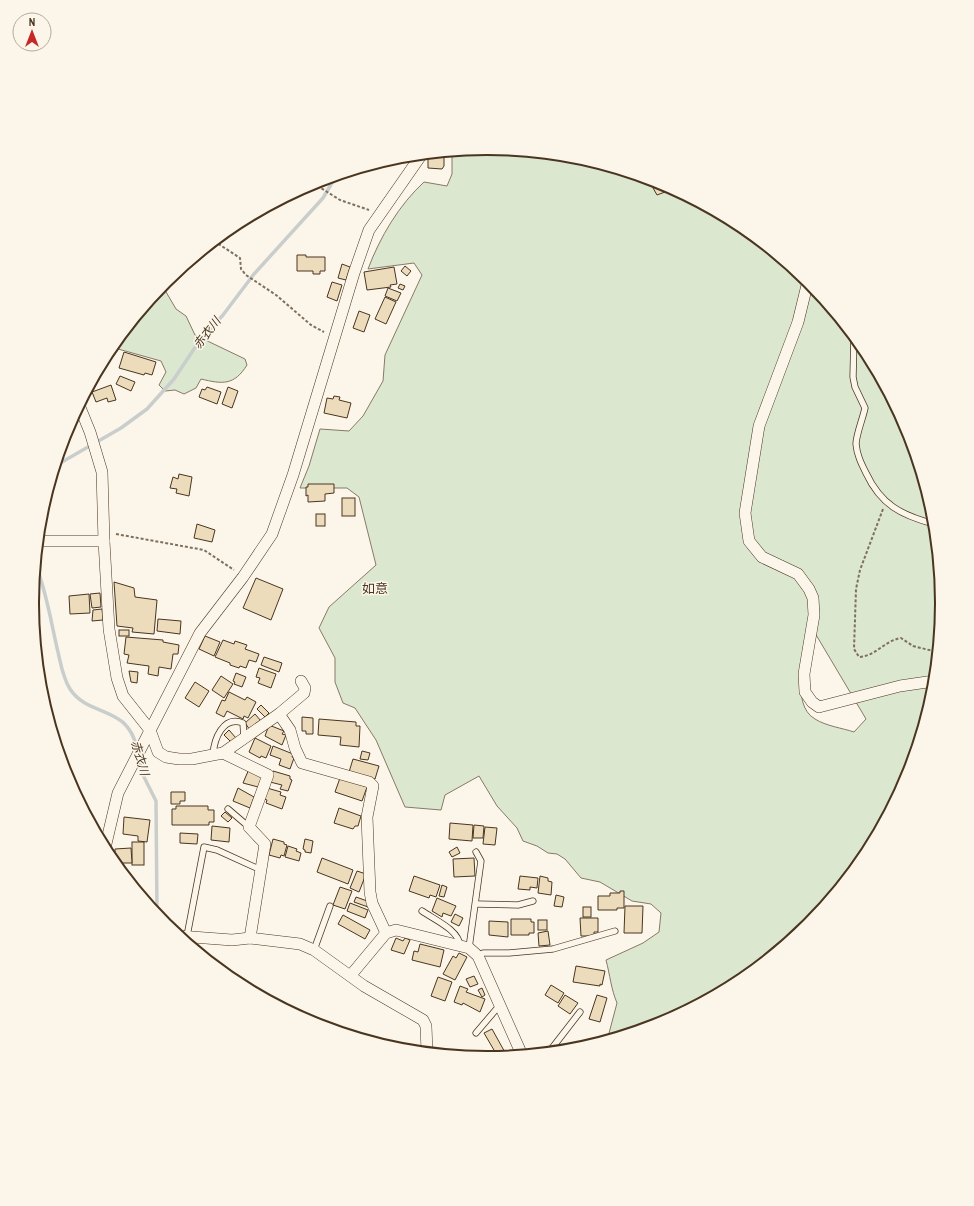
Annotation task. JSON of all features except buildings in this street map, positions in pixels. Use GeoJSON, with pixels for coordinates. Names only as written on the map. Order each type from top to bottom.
{"type":"FeatureCollection","features":[{"type":"Feature","properties":{"kind":"street"},"geometry":{"type":"LineString","coordinates":[[107,840],[118,793],[200,633],[243,577],[272,534],[293,475],[335,335],[369,230],[417,161]]}},
{"type":"Feature","properties":{"kind":"street"},"geometry":{"type":"LineString","coordinates":[[806,288],[798,322],[759,426],[745,513],[749,541],[762,557],[798,574],[809,589],[813,598],[814,615],[804,674],[805,692],[812,702],[819,707],[900,686],[927,682]]}},
{"type":"Feature","properties":{"kind":"street"},"geometry":{"type":"LineString","coordinates":[[82,412],[90,432],[102,472],[109,629],[117,678],[127,702],[150,730],[158,752],[166,757],[192,759],[218,754],[244,739],[279,714],[304,693],[305,688],[301,681]]}},
{"type":"Feature","properties":{"kind":"street"},"geometry":{"type":"LineString","coordinates":[[44,541],[104,541]]}},
{"type":"Feature","properties":{"kind":"street"},"geometry":{"type":"LineString","coordinates":[[279,714],[290,730],[295,748],[302,763],[369,782],[372,786],[367,817],[370,892],[372,903],[386,933]]}},
{"type":"Feature","properties":{"kind":"street"},"geometry":{"type":"LineString","coordinates":[[218,754],[268,775],[249,827],[265,844],[250,938]]}},
{"type":"Feature","properties":{"kind":"street"},"geometry":{"type":"LineString","coordinates":[[351,975],[386,933],[396,930],[469,950],[499,1006],[520,1050]]}},
{"type":"Feature","properties":{"kind":"street"},"geometry":{"type":"LineString","coordinates":[[188,936],[232,940],[250,938],[300,944],[314,950],[351,975],[364,986],[423,1020],[426,1026],[427,1047]]}},
{"type":"Feature","properties":{"kind":"lane"},"geometry":{"type":"LineString","coordinates":[[854,347],[853,377],[855,388],[865,408],[856,442],[858,457],[871,483],[885,502],[903,514],[927,522]]}},
{"type":"Feature","properties":{"kind":"lane"},"geometry":{"type":"LineString","coordinates":[[218,754],[214,742],[220,732],[231,722],[237,721],[243,723],[244,739]]}},
{"type":"Feature","properties":{"kind":"lane"},"geometry":{"type":"LineString","coordinates":[[228,809],[249,827]]}},
{"type":"Feature","properties":{"kind":"lane"},"geometry":{"type":"LineString","coordinates":[[184,933],[204,847],[217,850],[261,870]]}},
{"type":"Feature","properties":{"kind":"lane"},"geometry":{"type":"LineString","coordinates":[[469,950],[481,861],[476,852]]}},
{"type":"Feature","properties":{"kind":"lane"},"geometry":{"type":"LineString","coordinates":[[476,904],[518,905],[533,901]]}},
{"type":"Feature","properties":{"kind":"lane"},"geometry":{"type":"LineString","coordinates":[[314,950],[330,906]]}},
{"type":"Feature","properties":{"kind":"lane"},"geometry":{"type":"LineString","coordinates":[[422,911],[454,931],[469,950],[482,953],[509,953],[553,949],[615,932]]}},
{"type":"Feature","properties":{"kind":"lane"},"geometry":{"type":"LineString","coordinates":[[476,1033],[499,1006]]}},
{"type":"Feature","properties":{"kind":"lane"},"geometry":{"type":"LineString","coordinates":[[554,1045],[580,1012]]}},
{"type":"Feature","properties":{"kind":"path"},"geometry":{"type":"LineString","coordinates":[[321,187],[340,200],[369,210],[379,216]]}},
{"type":"Feature","properties":{"kind":"path"},"geometry":{"type":"LineString","coordinates":[[219,244],[240,258],[241,269],[246,275],[276,296],[298,316],[319,330],[335,335]]}},
{"type":"Feature","properties":{"kind":"path"},"geometry":{"type":"LineString","coordinates":[[885,502],[860,570],[856,589],[854,649],[859,657],[868,656],[892,640],[901,638],[913,646],[932,651]]}},
{"type":"Feature","properties":{"kind":"path"},"geometry":{"type":"LineString","coordinates":[[104,528],[115,534],[204,550],[243,577]]}},
{"type":"Feature","properties":{"kind":"green space"},"geometry":{"type":"Polygon","coordinates":[[[487,155],[545,159],[603,170],[658,189],[685,201],[711,215],[760,248],[804,286],[824,308],[842,330],[875,379],[901,432],[920,487],[926,516],[934,574],[935,603],[931,661],[920,719],[911,747],[889,801],[875,827],[842,876],[824,898],[804,920],[760,958],[711,991],[685,1005],[658,1017],[609,1034],[617,1003],[606,960],[643,943],[659,932],[661,913],[651,904],[632,901],[600,882],[581,878],[565,859],[557,854],[548,853],[537,846],[523,841],[517,828],[497,806],[479,776],[445,795],[441,810],[405,807],[376,740],[355,708],[343,703],[335,682],[335,658],[319,628],[329,607],[376,565],[359,497],[347,488],[300,488],[309,466],[320,429],[349,431],[363,416],[383,381],[385,355],[422,275],[414,263],[368,269],[378,245],[398,211],[424,182],[447,186],[452,174],[452,157],[487,155]],[[812,628],[803,663],[801,690],[803,702],[807,712],[819,721],[854,732],[866,719],[812,628]]]}},
{"type":"Feature","properties":{"kind":"green space"},"geometry":{"type":"Polygon","coordinates":[[[165,291],[176,309],[186,316],[195,335],[245,359],[247,365],[237,377],[232,380],[227,382],[215,382],[201,379],[196,388],[184,394],[175,390],[165,391],[159,385],[166,372],[161,361],[118,349],[132,330],[165,291]]]}},
{"type":"Feature","properties":{"kind":"waterway","name":"赤衣川"},"geometry":{"type":"LineString","coordinates":[[62,462],[121,428],[147,409],[174,379],[200,340],[223,315],[254,274],[323,198],[332,183]]}},
{"type":"Feature","properties":{"kind":"waterway","name":"赤衣川"},"geometry":{"type":"LineString","coordinates":[[40,576],[61,667],[70,689],[78,698],[87,704],[117,718],[125,725],[132,735],[137,749]]}},
{"type":"Feature","properties":{"kind":"waterway","name":"赤衣川"},"geometry":{"type":"LineString","coordinates":[[139,757],[143,775],[156,801],[157,906]]}},
{"type":"Feature","properties":{"kind":"district","name":"如意"},"geometry":{"type":"Point","coordinates":[375,588]}}]}
